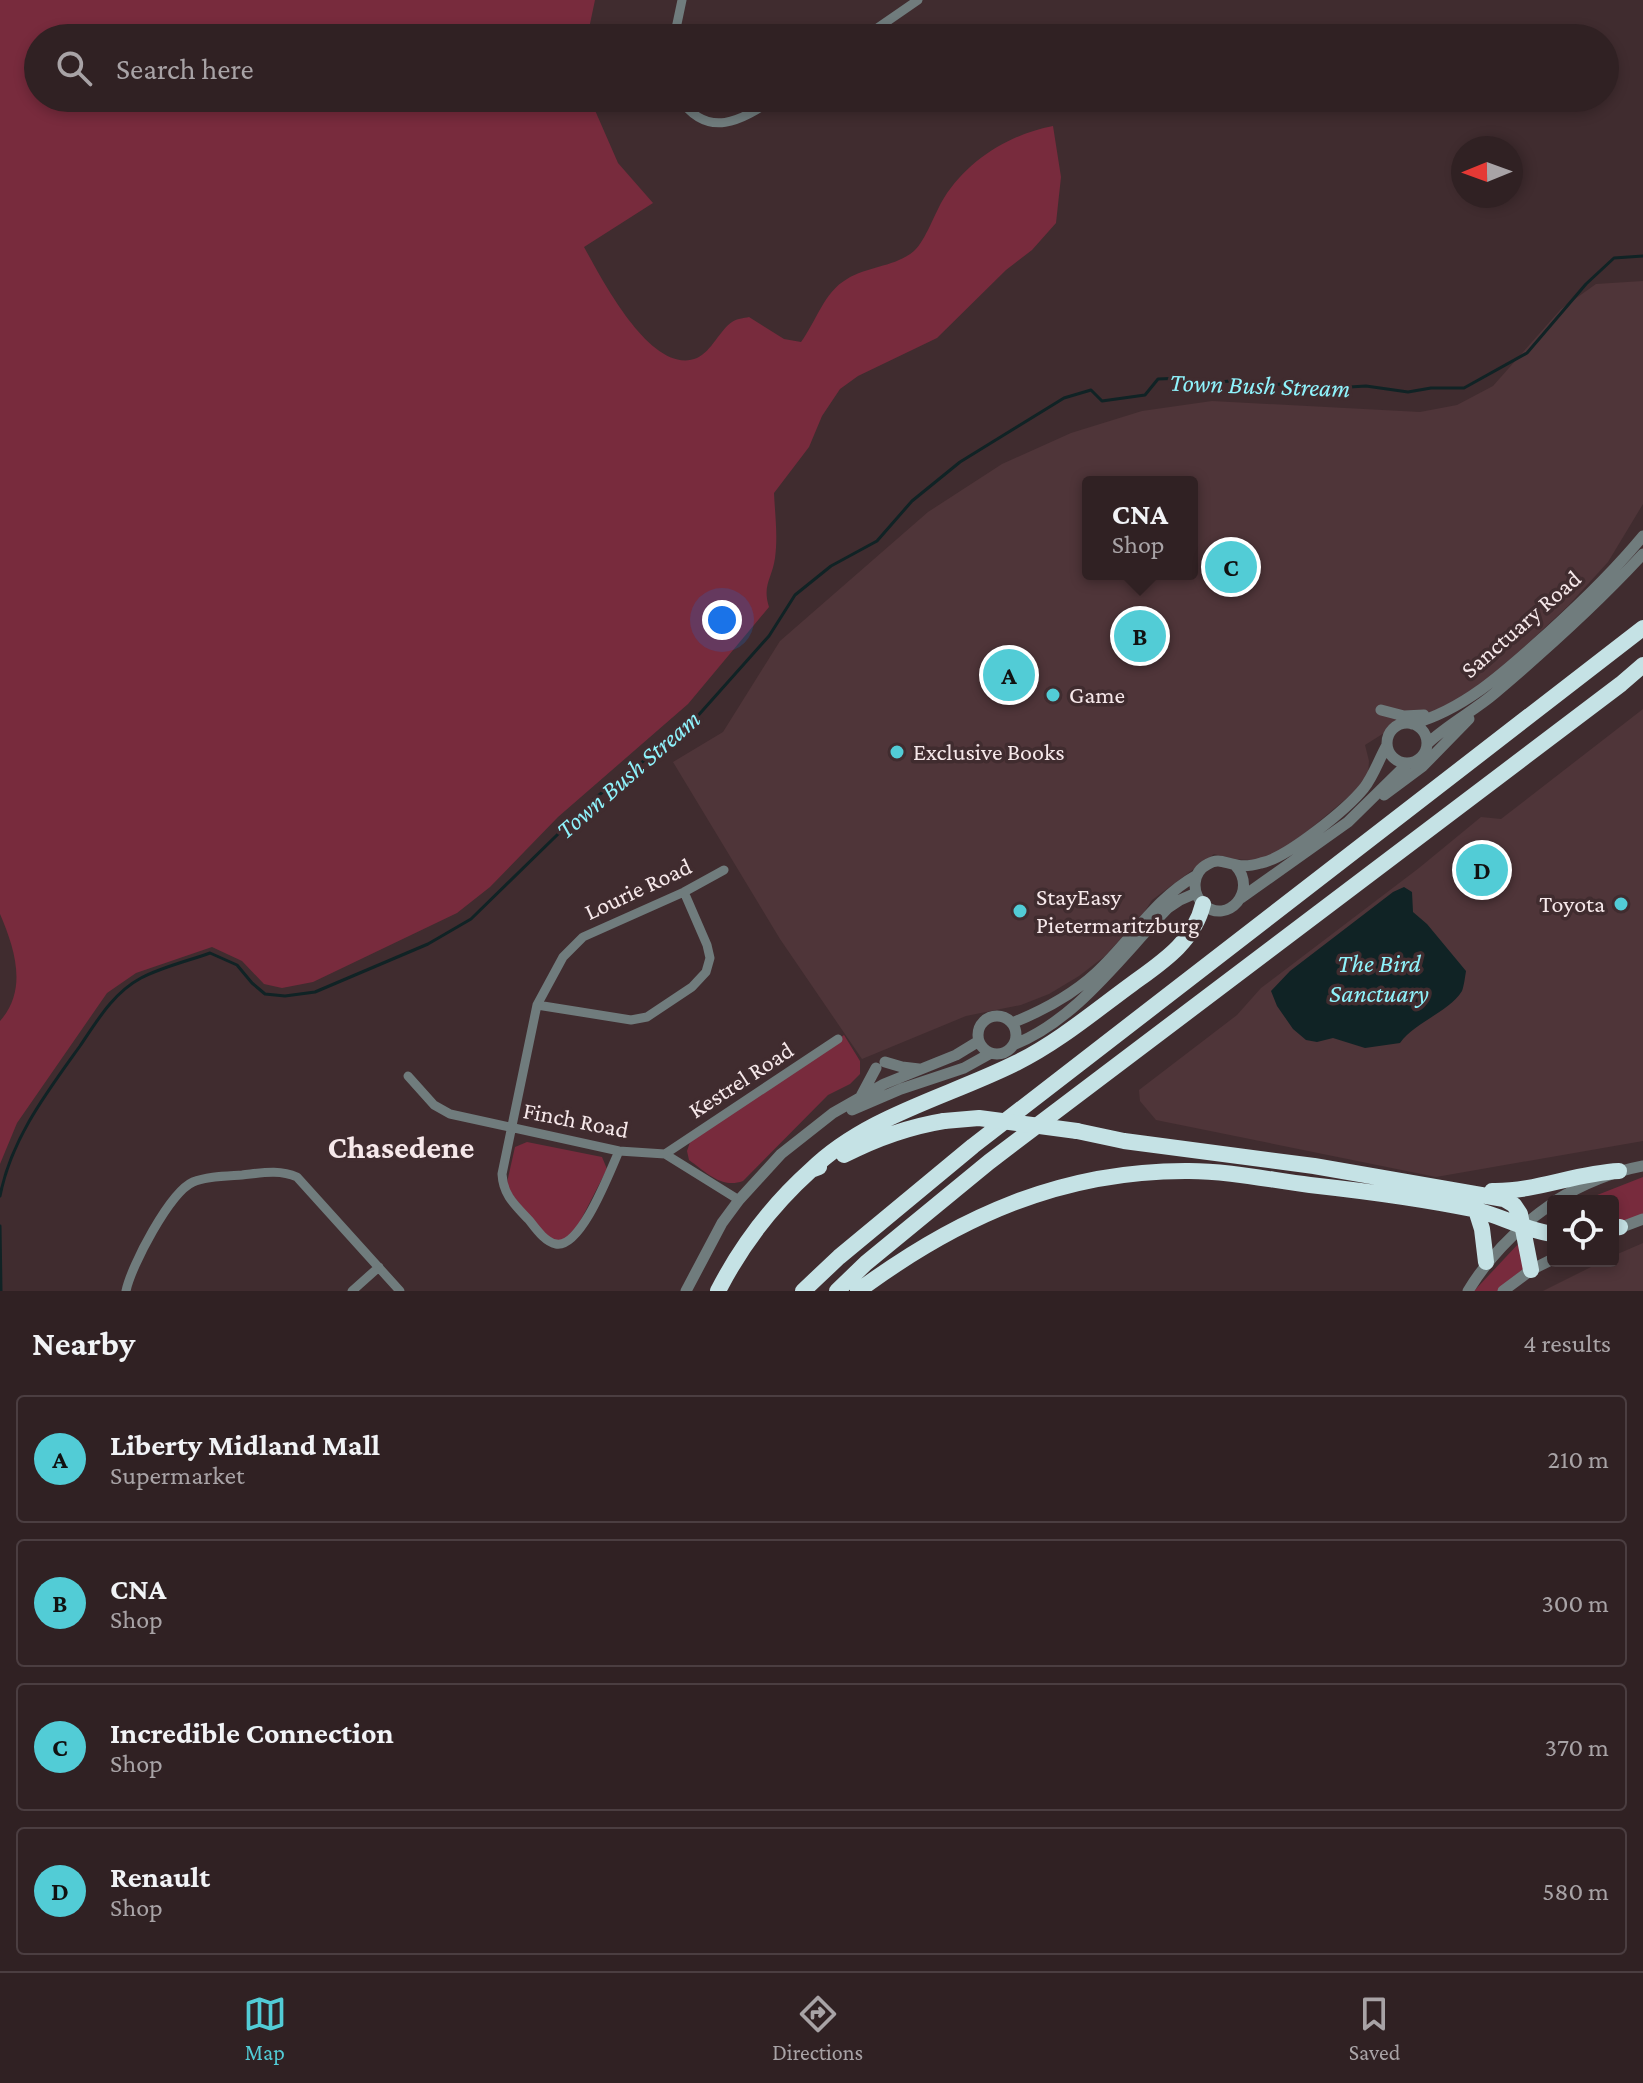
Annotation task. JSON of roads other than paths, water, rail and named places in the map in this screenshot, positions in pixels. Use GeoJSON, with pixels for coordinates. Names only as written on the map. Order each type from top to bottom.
{"type":"FeatureCollection","features":[{"type":"Feature","properties":{"kind":"highway"},"geometry":{"type":"LineString","coordinates":[[803,1291],[839,1257],[973,1146],[1643,628]]}},
{"type":"Feature","properties":{"kind":"highway"},"geometry":{"type":"LineString","coordinates":[[837,1291],[866,1263],[989,1162],[1643,665]]}},
{"type":"Feature","properties":{"kind":"highway"},"geometry":{"type":"LineString","coordinates":[[718,1291],[750,1236],[779,1201],[823,1159],[884,1120],[1019,1062],[1047,1045],[1177,949],[1193,929],[1199,899]]}},
{"type":"Feature","properties":{"kind":"highway"},"geometry":{"type":"LineString","coordinates":[[811,1170],[879,1137],[944,1121],[979,1118],[1077,1131],[1124,1141],[1462,1190],[1511,1202],[1520,1214],[1531,1270]]}},
{"type":"Feature","properties":{"kind":"highway"},"geometry":{"type":"LineString","coordinates":[[1462,1190],[1516,1191],[1596,1172],[1619,1171]]}},
{"type":"Feature","properties":{"kind":"highway"},"geometry":{"type":"LineString","coordinates":[[858,1291],[910,1254],[973,1218],[1005,1204],[1064,1186],[1120,1175],[1207,1172],[1333,1188],[1476,1210],[1521,1227],[1547,1233]]}},
{"type":"Feature","properties":{"kind":"highway"},"geometry":{"type":"LineString","coordinates":[[1476,1210],[1486,1262]]}},
{"type":"Feature","properties":{"kind":"street"},"geometry":{"type":"LineString","coordinates":[[677,24],[682,0]]}},
{"type":"Feature","properties":{"kind":"street"},"geometry":{"type":"LineString","coordinates":[[883,24],[918,0]]}},
{"type":"Feature","properties":{"kind":"street"},"geometry":{"type":"LineString","coordinates":[[692,112],[697,118],[715,123],[739,121],[753,112]]}},
{"type":"Feature","properties":{"kind":"street","name":"Sanctuary Road"},"geometry":{"type":"LineString","coordinates":[[1412,724],[1428,720],[1460,703],[1501,675],[1598,587],[1643,536]]}},
{"type":"Feature","properties":{"kind":"street","name":"Sanctuary Road"},"geometry":{"type":"LineString","coordinates":[[1427,744],[1492,696],[1596,604],[1643,554]]}},
{"type":"Feature","properties":{"kind":"street"},"geometry":{"type":"LineString","coordinates":[[802,1137],[874,1100],[964,1068],[991,1053],[1003,1053],[1038,1032],[1076,1003],[1168,908],[1180,900],[1199,899],[1212,910],[1233,907],[1423,766],[1492,696]]}},
{"type":"Feature","properties":{"kind":"street"},"geometry":{"type":"LineString","coordinates":[[1381,710],[1414,716],[1460,703]]}},
{"type":"Feature","properties":{"kind":"street"},"geometry":{"type":"LineString","coordinates":[[1012,1023],[1064,997],[1084,983],[1171,890],[1197,875],[1210,862],[1225,861],[1235,865],[1268,862],[1343,810],[1363,789],[1392,730],[1402,724],[1412,724],[1424,734],[1427,744],[1419,759],[1408,763],[1357,814]]}},
{"type":"Feature","properties":{"kind":"street"},"geometry":{"type":"LineString","coordinates":[[1387,745],[1394,758],[1408,763]]}},
{"type":"Feature","properties":{"kind":"street"},"geometry":{"type":"LineString","coordinates":[[1235,865],[1245,885],[1241,899]]}},
{"type":"Feature","properties":{"kind":"street","name":"Lourie Road"},"geometry":{"type":"LineString","coordinates":[[619,1151],[577,1236],[570,1242],[558,1245],[548,1240],[504,1191],[502,1174],[537,1005],[563,957],[583,937],[684,892],[724,870]]}},
{"type":"Feature","properties":{"kind":"street"},"geometry":{"type":"LineString","coordinates":[[1197,875],[1199,899]]}},
{"type":"Feature","properties":{"kind":"street"},"geometry":{"type":"LineString","coordinates":[[537,1005],[631,1020],[647,1017],[692,987],[706,972],[710,958],[684,892]]}},
{"type":"Feature","properties":{"kind":"street"},"geometry":{"type":"LineString","coordinates":[[991,1053],[979,1041],[980,1026],[988,1018],[1001,1017],[1012,1023],[1016,1034],[1013,1045]]}},
{"type":"Feature","properties":{"kind":"street","name":"Kestrel Road"},"geometry":{"type":"LineString","coordinates":[[665,1154],[838,1039]]}},
{"type":"Feature","properties":{"kind":"street"},"geometry":{"type":"LineString","coordinates":[[686,1291],[722,1223],[781,1154],[823,1119],[884,1084],[956,1055],[979,1041]]}},
{"type":"Feature","properties":{"kind":"street"},"geometry":{"type":"LineString","coordinates":[[860,1098],[880,1065],[924,1069]]}},
{"type":"Feature","properties":{"kind":"street","name":"Finch Road"},"geometry":{"type":"LineString","coordinates":[[408,1076],[442,1111],[619,1151],[665,1154],[739,1200]]}},
{"type":"Feature","properties":{"kind":"street"},"geometry":{"type":"LineString","coordinates":[[1565,1195],[1619,1171],[1643,1166]]}},
{"type":"Feature","properties":{"kind":"street"},"geometry":{"type":"LineString","coordinates":[[126,1291],[137,1259],[183,1188],[193,1181],[208,1178],[276,1171],[297,1177],[400,1291]]}},
{"type":"Feature","properties":{"kind":"street"},"geometry":{"type":"LineString","coordinates":[[1468,1291],[1486,1262],[1521,1227],[1547,1207]]}},
{"type":"Feature","properties":{"kind":"street"},"geometry":{"type":"LineString","coordinates":[[1619,1228],[1643,1219]]}},
{"type":"Feature","properties":{"kind":"street"},"geometry":{"type":"LineString","coordinates":[[1503,1291],[1547,1262]]}},
{"type":"Feature","properties":{"kind":"street"},"geometry":{"type":"LineString","coordinates":[[352,1291],[379,1267]]}},
{"type":"Feature","properties":{"kind":"water","name":"The Bird Sanctuary"},"geometry":{"type":"Polygon","coordinates":[[[1404,887],[1412,892],[1413,912],[1466,971],[1462,991],[1400,1043],[1365,1048],[1333,1038],[1317,1042],[1306,1040],[1293,1029],[1271,991],[1290,971],[1393,892],[1404,887]]]}},
{"type":"Feature","properties":{"kind":"waterway","name":"Town Bush Stream"},"geometry":{"type":"LineString","coordinates":[[0,1196],[12,1155],[32,1117],[99,1017],[131,984],[210,953],[237,965],[265,994],[285,996],[315,992],[428,944],[471,919],[595,798],[687,728],[769,636],[795,595],[831,566],[877,541],[912,501],[960,462],[1064,398],[1091,390],[1102,401],[1145,395],[1158,379],[1184,378],[1201,383],[1232,381],[1249,386],[1303,383],[1333,388],[1366,386],[1408,392],[1464,388],[1527,353],[1586,284],[1614,258],[1643,256]]}},
{"type":"Feature","properties":{"kind":"waterway","name":"Town Bush Stream"},"geometry":{"type":"LineString","coordinates":[[0,1226],[1,1291]]}},
{"type":"Feature","properties":{"kind":"place","name":"Incredible Connection"},"geometry":{"type":"Point","coordinates":[1231,567]}},
{"type":"Feature","properties":{"kind":"place","name":"CNA"},"geometry":{"type":"Point","coordinates":[1140,636]}},
{"type":"Feature","properties":{"kind":"place","name":"Liberty Midland Mall"},"geometry":{"type":"Point","coordinates":[1009,675]}},
{"type":"Feature","properties":{"kind":"place","name":"Game"},"geometry":{"type":"Point","coordinates":[1053,695]}},
{"type":"Feature","properties":{"kind":"place","name":"Exclusive Books"},"geometry":{"type":"Point","coordinates":[897,752]}},
{"type":"Feature","properties":{"kind":"place","name":"Renault"},"geometry":{"type":"Point","coordinates":[1482,870]}},
{"type":"Feature","properties":{"kind":"place","name":"Toyota"},"geometry":{"type":"Point","coordinates":[1621,904]}},
{"type":"Feature","properties":{"kind":"place","name":"StayEasy Pietermaritzburg"},"geometry":{"type":"Point","coordinates":[1020,911]}},
{"type":"Feature","properties":{"kind":"district","name":"Chasedene"},"geometry":{"type":"Point","coordinates":[401,1147]}}]}
